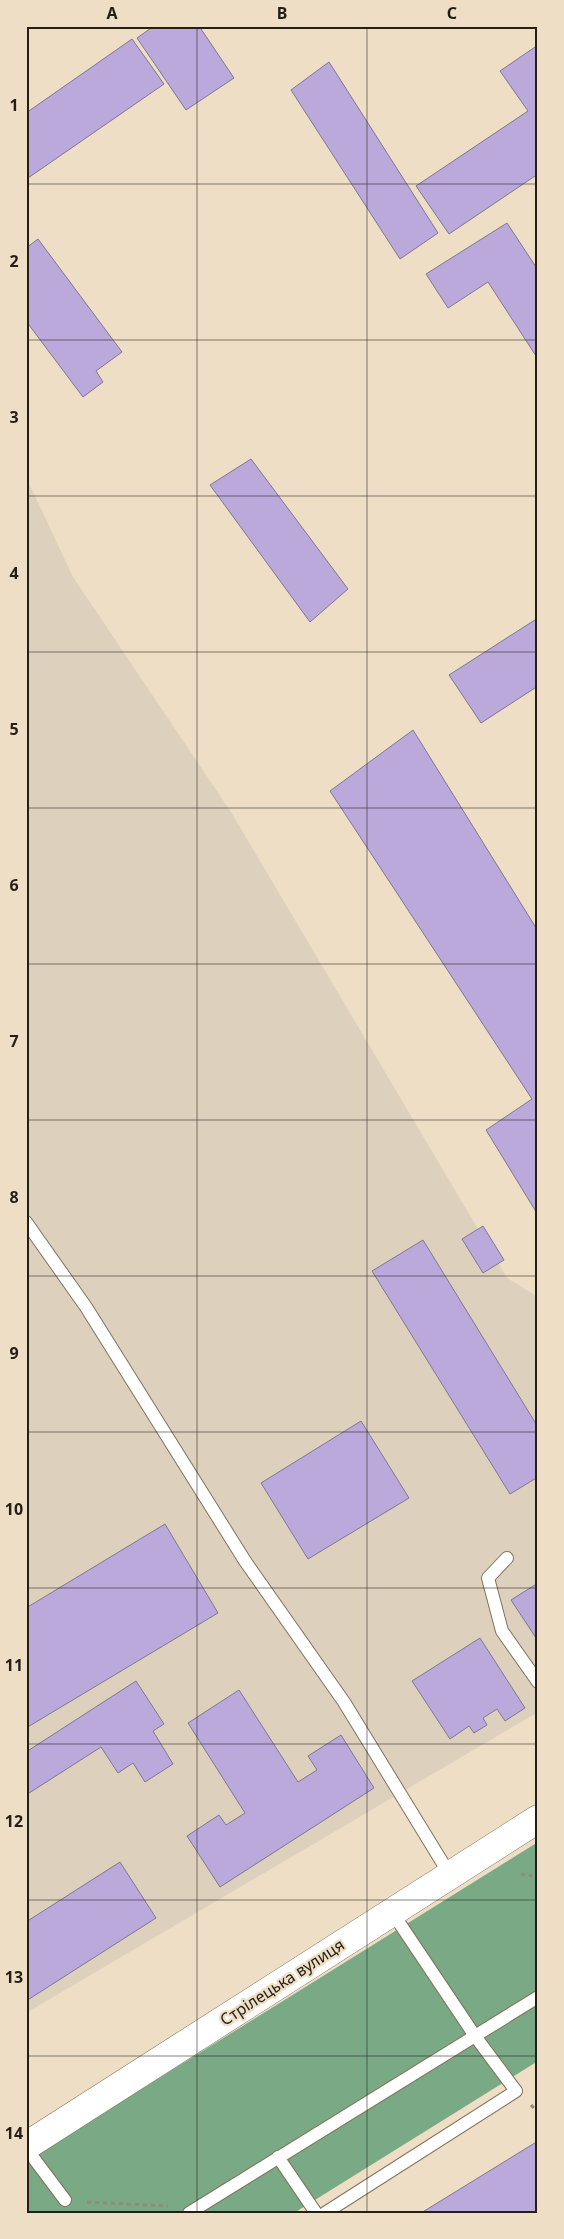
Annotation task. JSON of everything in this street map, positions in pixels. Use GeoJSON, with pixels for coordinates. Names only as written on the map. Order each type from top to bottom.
{"type":"FeatureCollection","features":[{"type":"Feature","properties":{"kind":"street","name":"Стрілецька вулиця"},"geometry":{"type":"LineString","coordinates":[[26,2147],[538,1819]]}},
{"type":"Feature","properties":{"kind":"lane"},"geometry":{"type":"LineString","coordinates":[[26,1222],[86,1307],[245,1561],[344,1702],[450,1875]]}},
{"type":"Feature","properties":{"kind":"lane"},"geometry":{"type":"LineString","coordinates":[[507,1558],[488,1578],[502,1631],[538,1682]]}},
{"type":"Feature","properties":{"kind":"lane"},"geometry":{"type":"LineString","coordinates":[[325,2213],[516,2091],[475,2036],[392,1912]]}},
{"type":"Feature","properties":{"kind":"lane"},"geometry":{"type":"LineString","coordinates":[[192,2210],[538,1997]]}},
{"type":"Feature","properties":{"kind":"lane"},"geometry":{"type":"LineString","coordinates":[[26,2147],[65,2200]]}},
{"type":"Feature","properties":{"kind":"lane"},"geometry":{"type":"LineString","coordinates":[[278,2157],[316,2213]]}},
{"type":"Feature","properties":{"kind":"path"},"geometry":{"type":"LineString","coordinates":[[521,1874],[538,1877]]}},
{"type":"Feature","properties":{"kind":"path"},"geometry":{"type":"LineString","coordinates":[[65,2200],[192,2210]]}},
{"type":"Feature","properties":{"kind":"shaded area"},"geometry":{"type":"Polygon","coordinates":[[[26,477],[73,577],[231,812],[507,1278],[538,1297],[538,1712],[26,2013],[26,477]]]}},
{"type":"Feature","properties":{"kind":"green space"},"geometry":{"type":"Polygon","coordinates":[[[538,1842],[538,2061],[294,2213],[26,2213],[26,2161],[538,1842]]]}},
{"type":"Feature","properties":{"kind":"building"},"geometry":{"type":"Polygon","coordinates":[[[154,26],[199,26],[234,78],[186,110],[137,38],[154,26]]]}},
{"type":"Feature","properties":{"kind":"building"},"geometry":{"type":"Polygon","coordinates":[[[132,39],[164,84],[28,178],[26,176],[26,113],[132,39]]]}},
{"type":"Feature","properties":{"kind":"building"},"geometry":{"type":"Polygon","coordinates":[[[538,45],[538,174],[449,234],[416,186],[528,111],[500,71],[538,45]]]}},
{"type":"Feature","properties":{"kind":"building"},"geometry":{"type":"Polygon","coordinates":[[[329,62],[438,233],[400,259],[291,90],[329,62]]]}},
{"type":"Feature","properties":{"kind":"building"},"geometry":{"type":"Polygon","coordinates":[[[507,223],[538,270],[538,359],[488,282],[448,308],[426,274],[507,223]]]}},
{"type":"Feature","properties":{"kind":"building"},"geometry":{"type":"Polygon","coordinates":[[[38,239],[122,352],[96,371],[103,382],[83,397],[26,321],[26,248],[38,239]]]}},
{"type":"Feature","properties":{"kind":"building"},"geometry":{"type":"Polygon","coordinates":[[[251,459],[348,589],[310,622],[210,485],[251,459]]]}},
{"type":"Feature","properties":{"kind":"building"},"geometry":{"type":"Polygon","coordinates":[[[538,618],[538,686],[481,723],[449,675],[538,618]]]}},
{"type":"Feature","properties":{"kind":"building"},"geometry":{"type":"Polygon","coordinates":[[[413,730],[538,931],[538,1215],[486,1130],[532,1099],[330,791],[413,730]]]}},
{"type":"Feature","properties":{"kind":"building"},"geometry":{"type":"Polygon","coordinates":[[[483,1226],[504,1260],[483,1273],[462,1239],[483,1226]]]}},
{"type":"Feature","properties":{"kind":"building"},"geometry":{"type":"Polygon","coordinates":[[[423,1240],[538,1427],[538,1477],[510,1494],[372,1271],[423,1240]]]}},
{"type":"Feature","properties":{"kind":"building"},"geometry":{"type":"Polygon","coordinates":[[[361,1421],[409,1498],[308,1559],[261,1483],[361,1421]]]}},
{"type":"Feature","properties":{"kind":"building"},"geometry":{"type":"Polygon","coordinates":[[[165,1524],[218,1613],[26,1728],[26,1608],[165,1524]]]}},
{"type":"Feature","properties":{"kind":"building"},"geometry":{"type":"Polygon","coordinates":[[[538,1583],[538,1641],[511,1600],[538,1583]]]}},
{"type":"Feature","properties":{"kind":"building"},"geometry":{"type":"Polygon","coordinates":[[[480,1638],[525,1708],[505,1721],[497,1709],[483,1718],[487,1725],[474,1733],[469,1726],[450,1739],[412,1681],[480,1638]]]}},
{"type":"Feature","properties":{"kind":"building"},"geometry":{"type":"Polygon","coordinates":[[[136,1681],[164,1724],[153,1731],[173,1764],[145,1782],[133,1763],[118,1773],[101,1747],[26,1795],[26,1752],[136,1681]]]}},
{"type":"Feature","properties":{"kind":"building"},"geometry":{"type":"Polygon","coordinates":[[[239,1690],[298,1782],[317,1770],[308,1756],[341,1735],[374,1788],[220,1887],[187,1836],[219,1815],[226,1825],[245,1813],[188,1723],[239,1690]]]}},
{"type":"Feature","properties":{"kind":"building"},"geometry":{"type":"Polygon","coordinates":[[[120,1862],[156,1918],[26,2001],[26,1922],[120,1862]]]}},
{"type":"Feature","properties":{"kind":"building"},"geometry":{"type":"Polygon","coordinates":[[[538,2141],[538,2213],[421,2213],[538,2141]]]}}]}
